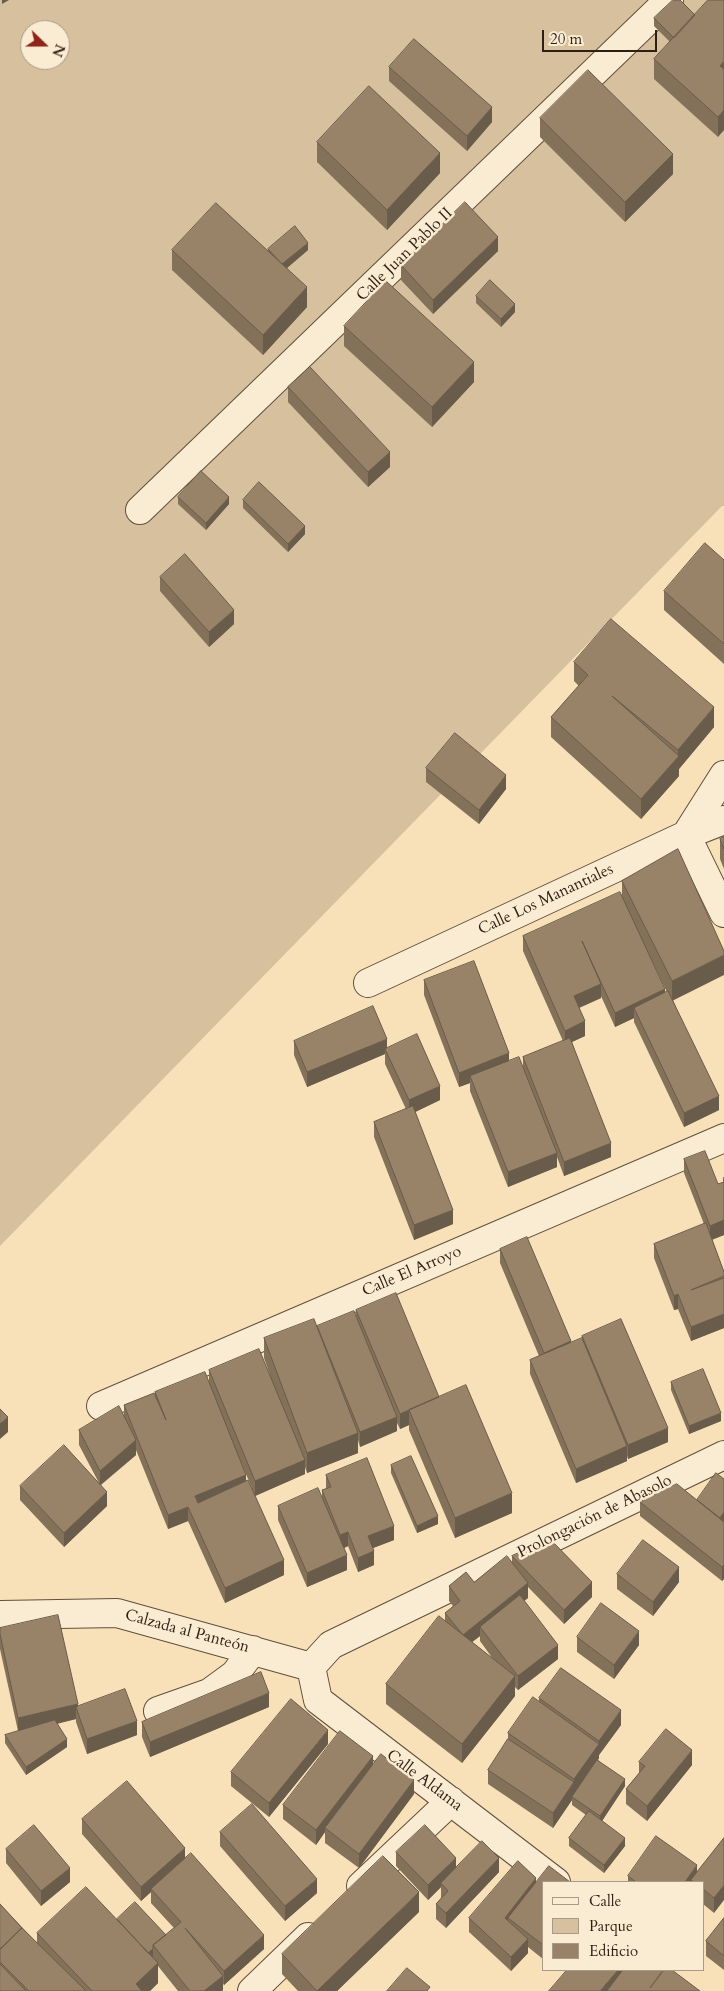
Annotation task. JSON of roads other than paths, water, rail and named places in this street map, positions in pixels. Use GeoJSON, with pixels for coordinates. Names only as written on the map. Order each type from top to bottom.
{"type":"FeatureCollection","features":[{"type":"Feature","properties":{"kind":"street","name":"Calle Juan Pablo II"},"geometry":{"type":"LineString","coordinates":[[140,510],[669,0]]}},
{"type":"Feature","properties":{"kind":"street"},"geometry":{"type":"LineString","coordinates":[[724,775],[686,835],[724,913]]}},
{"type":"Feature","properties":{"kind":"street","name":"Calle Los Manantiales"},"geometry":{"type":"LineString","coordinates":[[368,983],[686,835],[724,820]]}},
{"type":"Feature","properties":{"kind":"street","name":"Calle El Arroyo"},"geometry":{"type":"LineString","coordinates":[[101,1406],[724,1138]]}},
{"type":"Feature","properties":{"kind":"street","name":"Prolongación de Abasolo"},"geometry":{"type":"LineString","coordinates":[[311,1667],[331,1645],[724,1454]]}},
{"type":"Feature","properties":{"kind":"street","name":"Calzada al Panteón"},"geometry":{"type":"LineString","coordinates":[[0,1615],[117,1613],[311,1667]]}},
{"type":"Feature","properties":{"kind":"street"},"geometry":{"type":"LineString","coordinates":[[158,1711],[208,1693],[235,1674],[253,1650]]}},
{"type":"Feature","properties":{"kind":"street","name":"Calle Aldama"},"geometry":{"type":"LineString","coordinates":[[311,1667],[318,1700],[555,1881]]}},
{"type":"Feature","properties":{"kind":"street"},"geometry":{"type":"LineString","coordinates":[[344,1903],[450,1801]]}},
{"type":"Feature","properties":{"kind":"street"},"geometry":{"type":"LineString","coordinates":[[252,1991],[323,1923]]}}]}
